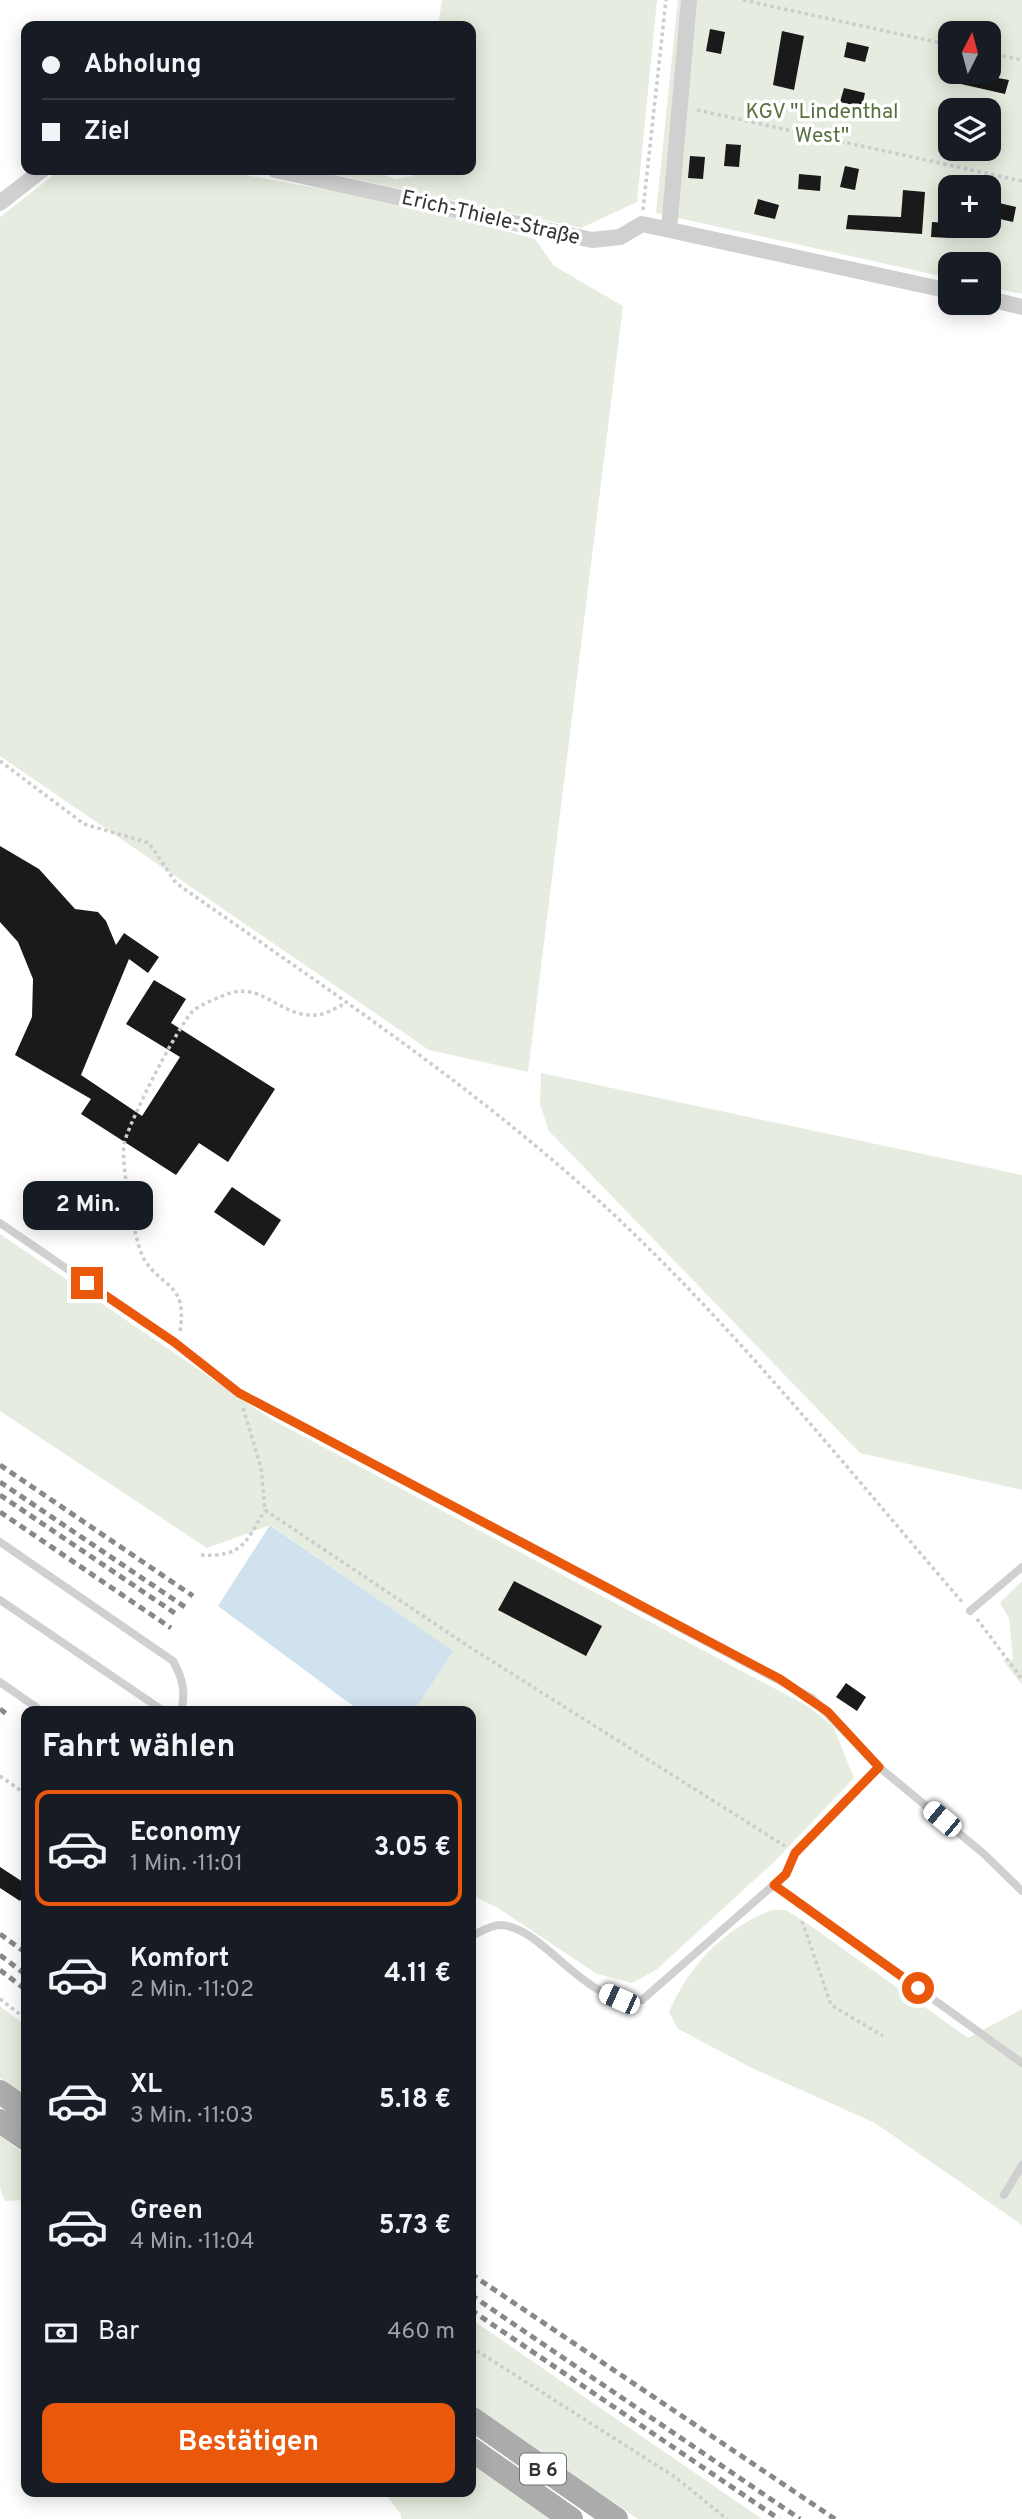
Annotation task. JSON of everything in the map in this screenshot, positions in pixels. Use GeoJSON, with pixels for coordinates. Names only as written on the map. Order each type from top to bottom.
{"type":"FeatureCollection","features":[{"type":"Feature","properties":{"kind":"main road"},"geometry":{"type":"LineString","coordinates":[[0,2092],[21,2107]]}},
{"type":"Feature","properties":{"kind":"main road"},"geometry":{"type":"LineString","coordinates":[[0,2121],[21,2136]]}},
{"type":"Feature","properties":{"kind":"main road","name":"B 6"},"geometry":{"type":"LineString","coordinates":[[476,2421],[616,2519]]}},
{"type":"Feature","properties":{"kind":"main road","name":"B 6"},"geometry":{"type":"LineString","coordinates":[[476,2452],[571,2519]]}},
{"type":"Feature","properties":{"kind":"street"},"geometry":{"type":"LineString","coordinates":[[669,229],[689,0]]}},
{"type":"Feature","properties":{"kind":"street"},"geometry":{"type":"LineString","coordinates":[[0,203],[36,175]]}},
{"type":"Feature","properties":{"kind":"street","name":"Erich-Thiele-Straße"},"geometry":{"type":"LineString","coordinates":[[298,175],[592,240],[620,237],[642,224]]}},
{"type":"Feature","properties":{"kind":"street"},"geometry":{"type":"LineString","coordinates":[[642,224],[938,288]]}},
{"type":"Feature","properties":{"kind":"street"},"geometry":{"type":"LineString","coordinates":[[1001,302],[1022,307]]}},
{"type":"Feature","properties":{"kind":"lane"},"geometry":{"type":"LineString","coordinates":[[0,1223],[174,1342],[239,1393],[780,1679],[828,1712],[879,1767],[984,1854],[1022,1891]]}},
{"type":"Feature","properties":{"kind":"lane"},"geometry":{"type":"LineString","coordinates":[[0,1542],[173,1661],[182,1676],[185,1696],[182,1706]]}},
{"type":"Feature","properties":{"kind":"lane"},"geometry":{"type":"LineString","coordinates":[[970,1611],[1022,1567]]}},
{"type":"Feature","properties":{"kind":"lane"},"geometry":{"type":"LineString","coordinates":[[0,1600],[155,1706]]}},
{"type":"Feature","properties":{"kind":"lane"},"geometry":{"type":"LineString","coordinates":[[0,1682],[34,1706]]}},
{"type":"Feature","properties":{"kind":"lane"},"geometry":{"type":"LineString","coordinates":[[476,1934],[491,1927],[512,1928],[596,1989],[619,1999],[642,2000],[786,1874],[795,1853],[879,1767]]}},
{"type":"Feature","properties":{"kind":"lane"},"geometry":{"type":"LineString","coordinates":[[774,1885],[1022,2063]]}},
{"type":"Feature","properties":{"kind":"lane"},"geometry":{"type":"LineString","coordinates":[[1004,2195],[1022,2165]]}},
{"type":"Feature","properties":{"kind":"path"},"geometry":{"type":"LineString","coordinates":[[642,224],[666,0]]}},
{"type":"Feature","properties":{"kind":"path"},"geometry":{"type":"LineString","coordinates":[[743,0],[938,42]]}},
{"type":"Feature","properties":{"kind":"path"},"geometry":{"type":"LineString","coordinates":[[1001,56],[1022,60]]}},
{"type":"Feature","properties":{"kind":"path"},"geometry":{"type":"LineString","coordinates":[[678,106],[1022,181]]}},
{"type":"Feature","properties":{"kind":"path"},"geometry":{"type":"LineString","coordinates":[[0,761],[84,824],[149,843],[176,883],[487,1105],[633,1232],[717,1321],[970,1611],[1022,1679]]}},
{"type":"Feature","properties":{"kind":"path"},"geometry":{"type":"LineString","coordinates":[[174,1342],[181,1321],[179,1300],[169,1283],[144,1260],[132,1225],[124,1159],[125,1142],[152,1079],[194,1011],[229,993],[255,991],[293,1013],[317,1015],[346,1003]]}},
{"type":"Feature","properties":{"kind":"path"},"geometry":{"type":"LineString","coordinates":[[201,1556],[224,1556],[241,1549],[265,1510],[261,1467],[239,1393]]}},
{"type":"Feature","properties":{"kind":"path"},"geometry":{"type":"LineString","coordinates":[[265,1510],[468,1646],[795,1853]]}},
{"type":"Feature","properties":{"kind":"path"},"geometry":{"type":"LineString","coordinates":[[0,1776],[21,1792]]}},
{"type":"Feature","properties":{"kind":"path"},"geometry":{"type":"LineString","coordinates":[[794,1899],[831,2005],[883,2036]]}},
{"type":"Feature","properties":{"kind":"path"},"geometry":{"type":"LineString","coordinates":[[0,1999],[21,2015]]}},
{"type":"Feature","properties":{"kind":"path"},"geometry":{"type":"LineString","coordinates":[[476,2350],[675,2477],[727,2519]]}},
{"type":"Feature","properties":{"kind":"green space"},"geometry":{"type":"Polygon","coordinates":[[[442,0],[657,0],[637,202],[581,228],[337,175],[384,175],[396,179],[414,175],[476,175],[476,21],[439,21],[442,0]]]}},
{"type":"Feature","properties":{"kind":"green space","name":"KGV \"Lindenthal West\""},"geometry":{"type":"Polygon","coordinates":[[[678,0],[1022,0],[1022,294],[1001,290],[1001,252],[938,252],[938,275],[656,213],[678,0]]]}},
{"type":"Feature","properties":{"kind":"green space"},"geometry":{"type":"Polygon","coordinates":[[[54,175],[245,175],[409,205],[535,239],[554,266],[623,306],[528,1072],[429,1050],[0,756],[0,217],[54,175]]]}},
{"type":"Feature","properties":{"kind":"green space"},"geometry":{"type":"Polygon","coordinates":[[[541,1073],[1022,1175],[1022,1490],[860,1453],[549,1131],[540,1104],[541,1073]]]}},
{"type":"Feature","properties":{"kind":"green space"},"geometry":{"type":"Polygon","coordinates":[[[0,1234],[271,1419],[809,1707],[833,1726],[854,1778],[775,1861],[656,1970],[632,1983],[597,1974],[498,1908],[476,1897],[476,1706],[417,1706],[452,1651],[271,1525],[207,1548],[0,1411],[0,1234]]]}},
{"type":"Feature","properties":{"kind":"green space"},"geometry":{"type":"Polygon","coordinates":[[[1022,1581],[1022,1685],[1003,1660],[1013,1660],[1009,1618],[1000,1603],[1022,1581]]]}},
{"type":"Feature","properties":{"kind":"green space"},"geometry":{"type":"Polygon","coordinates":[[[772,1910],[786,1910],[968,2038],[1022,2009],[1022,2225],[875,2123],[754,2069],[678,2029],[669,2012],[698,1964],[710,1950],[738,1927],[772,1910]]]}},
{"type":"Feature","properties":{"kind":"green space"},"geometry":{"type":"Polygon","coordinates":[[[0,2006],[21,2022],[21,2093],[0,2078],[0,2006]]]}},
{"type":"Feature","properties":{"kind":"green space"},"geometry":{"type":"Polygon","coordinates":[[[0,2136],[21,2151],[21,2200],[5,2201],[0,2188],[0,2136]]]}},
{"type":"Feature","properties":{"kind":"green space"},"geometry":{"type":"Polygon","coordinates":[[[476,2322],[762,2519],[638,2519],[476,2407],[476,2322]]]}},
{"type":"Feature","properties":{"kind":"green space"},"geometry":{"type":"Polygon","coordinates":[[[476,2465],[553,2519],[401,2519],[388,2497],[476,2497],[476,2465]]]}},
{"type":"Feature","properties":{"kind":"water"},"geometry":{"type":"Polygon","coordinates":[[[270,1525],[453,1651],[417,1706],[353,1706],[218,1606],[270,1525]]]}},
{"type":"Feature","properties":{"kind":"building"},"geometry":{"type":"Polygon","coordinates":[[[710,29],[725,32],[721,54],[706,51],[710,29]]]}},
{"type":"Feature","properties":{"kind":"building"},"geometry":{"type":"Polygon","coordinates":[[[782,31],[804,36],[794,90],[773,85],[782,31]]]}},
{"type":"Feature","properties":{"kind":"building"},"geometry":{"type":"Polygon","coordinates":[[[847,42],[869,47],[865,62],[844,57],[847,42]]]}},
{"type":"Feature","properties":{"kind":"building"},"geometry":{"type":"Polygon","coordinates":[[[1001,79],[1009,80],[1005,94],[961,84],[1001,84],[1001,79]]]}},
{"type":"Feature","properties":{"kind":"building"},"geometry":{"type":"Polygon","coordinates":[[[844,88],[865,93],[862,107],[840,102],[844,88]]]}},
{"type":"Feature","properties":{"kind":"building"},"geometry":{"type":"Polygon","coordinates":[[[726,144],[741,145],[739,167],[724,166],[726,144]]]}},
{"type":"Feature","properties":{"kind":"building"},"geometry":{"type":"Polygon","coordinates":[[[690,156],[705,157],[703,179],[688,178],[690,156]]]}},
{"type":"Feature","properties":{"kind":"building"},"geometry":{"type":"Polygon","coordinates":[[[845,166],[859,169],[855,190],[840,187],[845,166]]]}},
{"type":"Feature","properties":{"kind":"building"},"geometry":{"type":"Polygon","coordinates":[[[799,174],[821,176],[820,191],[798,189],[799,174]]]}},
{"type":"Feature","properties":{"kind":"building"},"geometry":{"type":"Polygon","coordinates":[[[903,190],[925,192],[922,234],[846,229],[848,215],[901,217],[903,190]]]}},
{"type":"Feature","properties":{"kind":"building"},"geometry":{"type":"Polygon","coordinates":[[[758,199],[779,205],[775,219],[754,214],[758,199]]]}},
{"type":"Feature","properties":{"kind":"building"},"geometry":{"type":"Polygon","coordinates":[[[1001,203],[1016,207],[1013,222],[1001,219],[1001,203]]]}},
{"type":"Feature","properties":{"kind":"building"},"geometry":{"type":"Polygon","coordinates":[[[932,222],[938,222],[938,237],[931,237],[932,222]]]}},
{"type":"Feature","properties":{"kind":"building"},"geometry":{"type":"Polygon","coordinates":[[[0,846],[39,869],[75,909],[98,912],[106,921],[116,945],[124,933],[159,957],[148,973],[129,959],[81,1075],[142,1116],[180,1057],[126,1024],[154,980],[186,999],[171,1023],[275,1089],[228,1162],[199,1143],[176,1175],[81,1114],[91,1099],[15,1055],[32,1017],[33,979],[18,942],[0,922],[0,846]]]}},
{"type":"Feature","properties":{"kind":"building"},"geometry":{"type":"Polygon","coordinates":[[[232,1187],[281,1220],[264,1246],[214,1212],[232,1187]]]}},
{"type":"Feature","properties":{"kind":"building"},"geometry":{"type":"Polygon","coordinates":[[[514,1581],[602,1626],[586,1656],[498,1610],[514,1581]]]}},
{"type":"Feature","properties":{"kind":"building"},"geometry":{"type":"Polygon","coordinates":[[[846,1683],[866,1697],[857,1711],[836,1697],[846,1683]]]}},
{"type":"Feature","properties":{"kind":"building"},"geometry":{"type":"Polygon","coordinates":[[[0,1867],[21,1881],[21,1900],[20,1901],[0,1888],[0,1867]]]}},
{"type":"Feature","properties":{"kind":"railway"},"geometry":{"type":"LineString","coordinates":[[0,1465],[193,1596]]}},
{"type":"Feature","properties":{"kind":"railway"},"geometry":{"type":"LineString","coordinates":[[0,1482],[185,1607]]}},
{"type":"Feature","properties":{"kind":"railway"},"geometry":{"type":"LineString","coordinates":[[0,1495],[179,1616]]}},
{"type":"Feature","properties":{"kind":"railway"},"geometry":{"type":"LineString","coordinates":[[0,1512],[171,1628]]}},
{"type":"Feature","properties":{"kind":"railway"},"geometry":{"type":"LineString","coordinates":[[0,1709],[8,1715]]}},
{"type":"Feature","properties":{"kind":"railway"},"geometry":{"type":"LineString","coordinates":[[0,1934],[21,1949]]}},
{"type":"Feature","properties":{"kind":"railway"},"geometry":{"type":"LineString","coordinates":[[0,1955],[21,1971]]}},
{"type":"Feature","properties":{"kind":"railway"},"geometry":{"type":"LineString","coordinates":[[0,1970],[21,1986]]}},
{"type":"Feature","properties":{"kind":"railway"},"geometry":{"type":"LineString","coordinates":[[476,2277],[835,2519]]}},
{"type":"Feature","properties":{"kind":"railway"},"geometry":{"type":"LineString","coordinates":[[476,2298],[800,2519]]}},
{"type":"Feature","properties":{"kind":"railway"},"geometry":{"type":"LineString","coordinates":[[476,2313],[779,2519]]}},
{"type":"Feature","properties":{"kind":"route"},"geometry":{"type":"LineString","coordinates":[[87,1283],[174,1342],[239,1393],[780,1679],[828,1712],[879,1767],[795,1853],[786,1874],[774,1885],[918,1988]]}}]}
